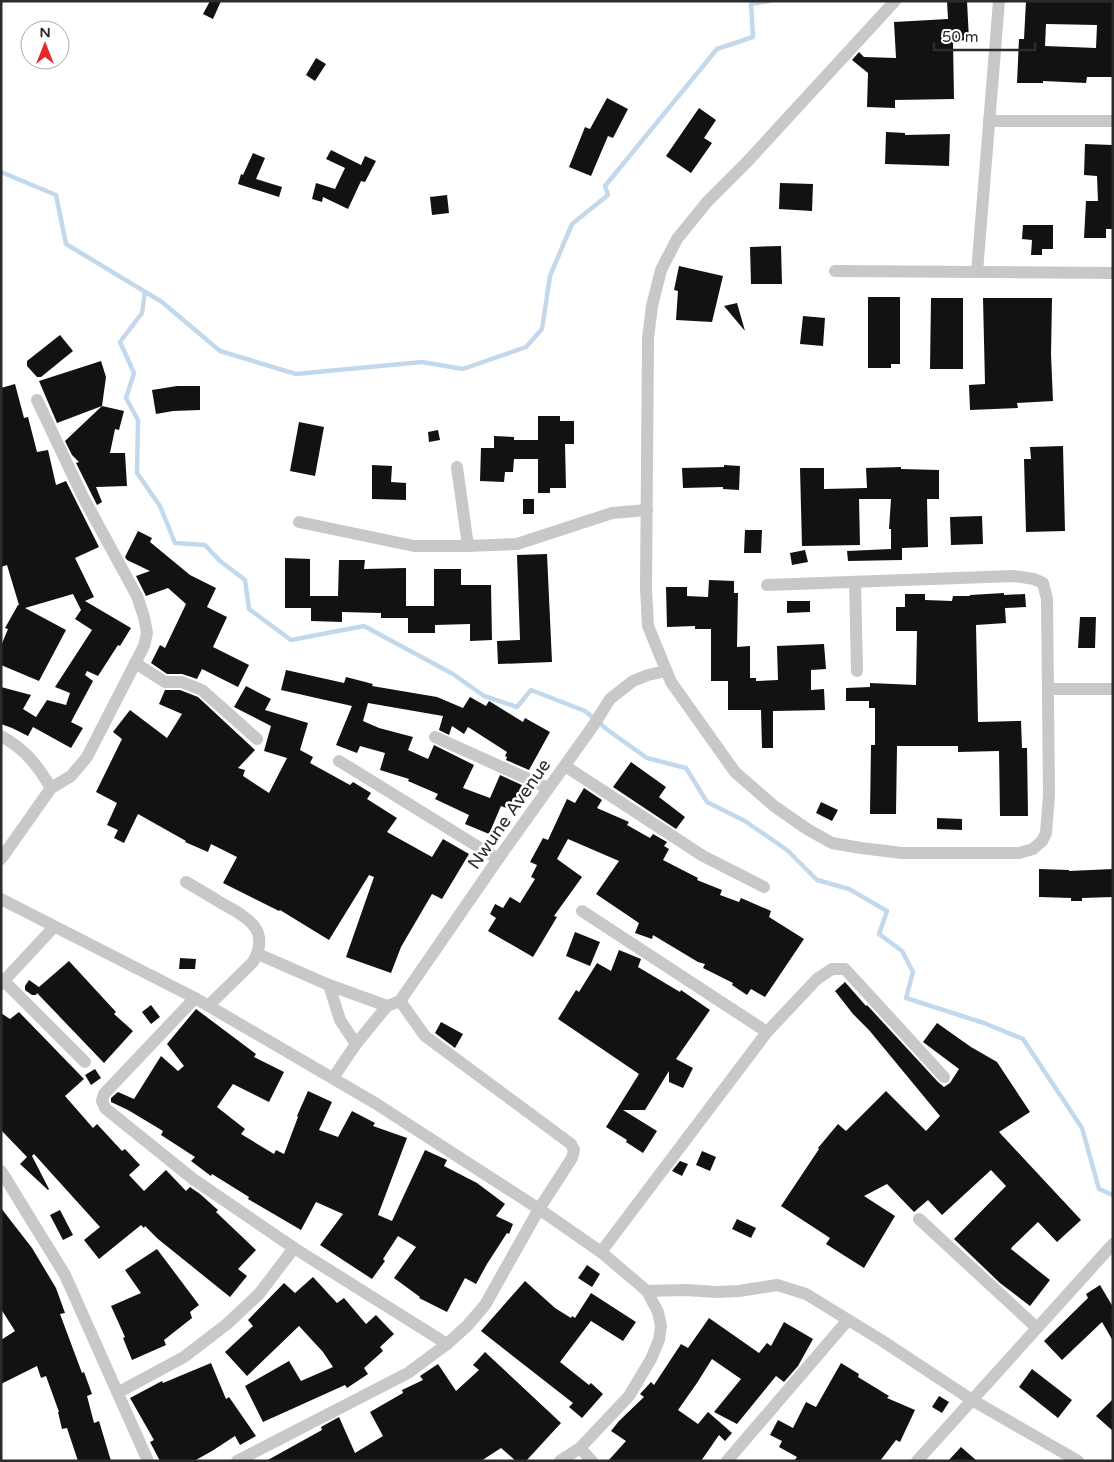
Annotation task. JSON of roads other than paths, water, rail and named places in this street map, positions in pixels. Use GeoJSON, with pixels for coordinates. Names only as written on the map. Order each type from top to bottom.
{"type":"FeatureCollection","features":[{"type":"Feature","properties":{"kind":"street"},"geometry":{"type":"LineString","coordinates":[[767,585],[1014,576],[1034,578],[1043,583],[1047,599],[1049,795],[1046,833],[1042,841],[1033,849],[1019,853],[902,853],[832,843],[807,830],[774,806],[735,772],[671,682],[648,626],[646,589],[648,338],[652,306],[661,270],[677,239],[707,202],[895,1]]}},
{"type":"Feature","properties":{"kind":"street"},"geometry":{"type":"LineString","coordinates":[[977,272],[999,1]]}},
{"type":"Feature","properties":{"kind":"street"},"geometry":{"type":"LineString","coordinates":[[989,121],[1113,122]]}},
{"type":"Feature","properties":{"kind":"street"},"geometry":{"type":"LineString","coordinates":[[835,271],[1113,273]]}},
{"type":"Feature","properties":{"kind":"street"},"geometry":{"type":"LineString","coordinates":[[1,859],[51,788],[71,776],[87,757],[144,646],[146,633],[144,616],[137,596],[83,497],[37,400]]}},
{"type":"Feature","properties":{"kind":"street"},"geometry":{"type":"LineString","coordinates":[[457,467],[468,546]]}},
{"type":"Feature","properties":{"kind":"street"},"geometry":{"type":"LineString","coordinates":[[299,522],[414,546],[468,546],[517,544],[612,513],[647,510]]}},
{"type":"Feature","properties":{"kind":"street"},"geometry":{"type":"LineString","coordinates":[[855,582],[858,670]]}},
{"type":"Feature","properties":{"kind":"street"},"geometry":{"type":"LineString","coordinates":[[135,663],[165,682],[182,682],[202,690],[257,738]]}},
{"type":"Feature","properties":{"kind":"street","name":"Nwune Avenue"},"geometry":{"type":"LineString","coordinates":[[400,1001],[610,699],[633,681],[666,671]]}},
{"type":"Feature","properties":{"kind":"street"},"geometry":{"type":"LineString","coordinates":[[1048,690],[1113,689]]}},
{"type":"Feature","properties":{"kind":"street"},"geometry":{"type":"LineString","coordinates":[[1,736],[17,745],[29,756],[51,788]]}},
{"type":"Feature","properties":{"kind":"street"},"geometry":{"type":"LineString","coordinates":[[435,737],[548,788]]}},
{"type":"Feature","properties":{"kind":"street"},"geometry":{"type":"LineString","coordinates":[[339,762],[498,859]]}},
{"type":"Feature","properties":{"kind":"street"},"geometry":{"type":"LineString","coordinates":[[565,766],[702,856],[764,887]]}},
{"type":"Feature","properties":{"kind":"street"},"geometry":{"type":"LineString","coordinates":[[186,882],[248,918],[256,928],[259,942],[258,954],[253,962],[208,1006]]}},
{"type":"Feature","properties":{"kind":"street"},"geometry":{"type":"LineString","coordinates":[[1,899],[195,998],[333,1078],[539,1209],[600,1252],[647,1291],[658,1312],[661,1326],[659,1340],[651,1360],[629,1396],[580,1448],[560,1461]]}},
{"type":"Feature","properties":{"kind":"street"},"geometry":{"type":"LineString","coordinates":[[582,911],[767,1032]]}},
{"type":"Feature","properties":{"kind":"street"},"geometry":{"type":"LineString","coordinates":[[54,927],[3,982],[86,1062]]}},
{"type":"Feature","properties":{"kind":"street"},"geometry":{"type":"LineString","coordinates":[[258,954],[329,985],[387,1006]]}},
{"type":"Feature","properties":{"kind":"street"},"geometry":{"type":"LineString","coordinates":[[600,1252],[767,1032],[818,979],[832,968],[845,969],[944,1078]]}},
{"type":"Feature","properties":{"kind":"street"},"geometry":{"type":"LineString","coordinates":[[329,985],[340,1020],[356,1044]]}},
{"type":"Feature","properties":{"kind":"street"},"geometry":{"type":"LineString","coordinates":[[195,998],[104,1094],[102,1101],[105,1108],[193,1179],[294,1248],[447,1344]]}},
{"type":"Feature","properties":{"kind":"street"},"geometry":{"type":"LineString","coordinates":[[236,1461],[408,1373],[447,1344],[467,1326],[485,1305],[539,1209],[572,1158],[574,1150],[571,1144],[425,1036],[400,1001],[387,1006],[356,1044],[333,1078]]}},
{"type":"Feature","properties":{"kind":"street"},"geometry":{"type":"LineString","coordinates":[[1,1171],[65,1275],[119,1392],[148,1461]]}},
{"type":"Feature","properties":{"kind":"street"},"geometry":{"type":"LineString","coordinates":[[919,1219],[1037,1328]]}},
{"type":"Feature","properties":{"kind":"street"},"geometry":{"type":"LineString","coordinates":[[916,1461],[1113,1244]]}},
{"type":"Feature","properties":{"kind":"street"},"geometry":{"type":"LineString","coordinates":[[119,1392],[184,1356],[227,1324],[259,1294],[294,1248]]}},
{"type":"Feature","properties":{"kind":"street"},"geometry":{"type":"LineString","coordinates":[[647,1291],[739,1291],[777,1285],[806,1294],[847,1321],[881,1340],[972,1400],[1078,1461]]}},
{"type":"Feature","properties":{"kind":"street"},"geometry":{"type":"LineString","coordinates":[[727,1461],[847,1321]]}},
{"type":"Feature","properties":{"kind":"street"},"geometry":{"type":"LineString","coordinates":[[580,1448],[592,1461]]}},
{"type":"Feature","properties":{"kind":"waterway"},"geometry":{"type":"LineString","coordinates":[[1,172],[56,195],[66,244],[162,302],[220,351],[296,374],[422,362],[463,369],[526,347],[542,329],[550,276],[572,224],[608,195],[605,186],[717,49],[753,37],[751,4],[770,1]]}},
{"type":"Feature","properties":{"kind":"waterway"},"geometry":{"type":"LineString","coordinates":[[145,292],[142,313],[120,342],[134,373],[126,398],[138,420],[137,473],[160,506],[175,543],[205,545],[220,561],[245,580],[249,609],[291,640],[364,626],[453,674],[484,696],[517,707],[531,690],[585,711],[647,758],[686,768],[707,802],[745,821],[787,850],[817,880],[849,889],[887,911],[879,934],[902,951],[913,972],[906,998],[984,1023],[1023,1039],[1082,1128],[1099,1189],[1113,1195]]}}]}
